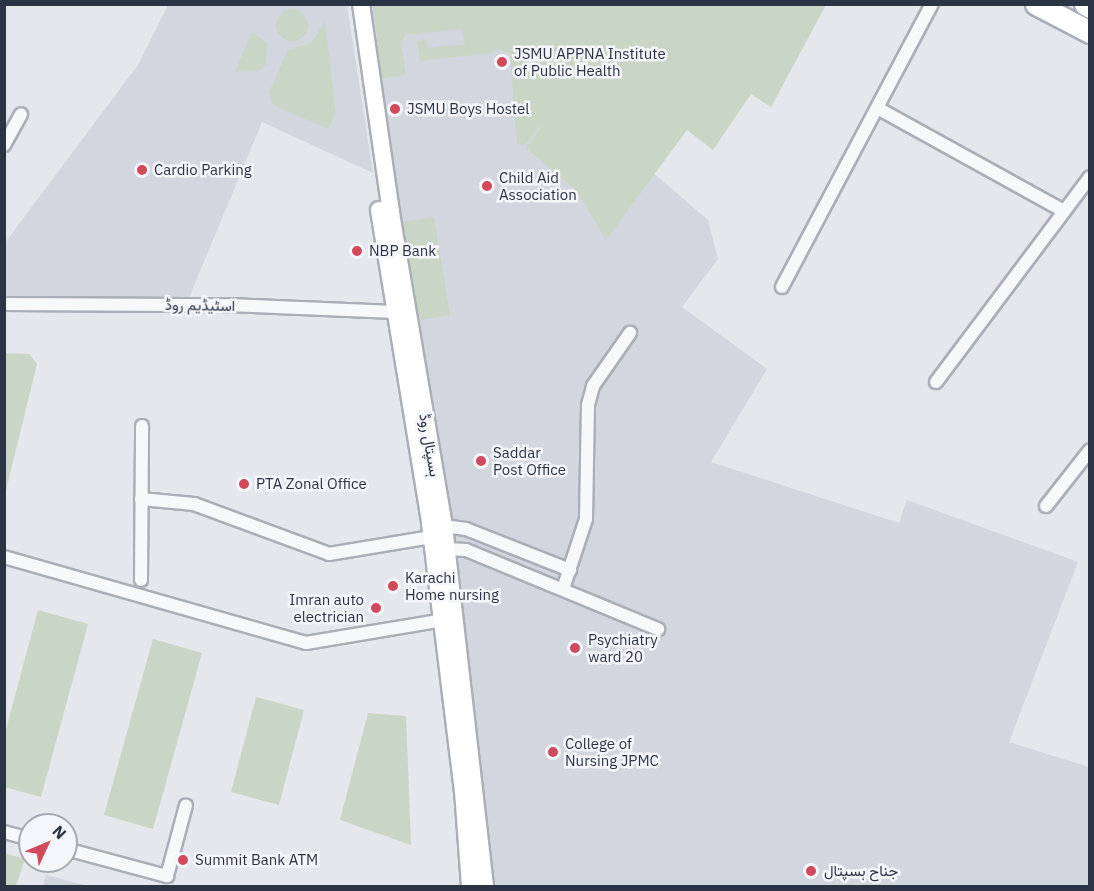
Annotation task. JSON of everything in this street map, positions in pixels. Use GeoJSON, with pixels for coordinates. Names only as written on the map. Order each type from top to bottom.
{"type":"FeatureCollection","features":[{"type":"Feature","properties":{"kind":"highway"},"geometry":{"type":"LineString","coordinates":[[1036,4],[1089,32]]}},
{"type":"Feature","properties":{"kind":"highway"},"geometry":{"type":"LineString","coordinates":[[1085,4],[1089,7]]}},
{"type":"Feature","properties":{"kind":"main road","name":"ہسپتال روڈ"},"geometry":{"type":"LineString","coordinates":[[353,4],[369,144],[395,312],[438,531],[447,549],[485,886]]}},
{"type":"Feature","properties":{"kind":"main road","name":"ہسپتال روڈ"},"geometry":{"type":"LineString","coordinates":[[361,4],[438,531],[443,620],[470,886]]}},
{"type":"Feature","properties":{"kind":"street"},"geometry":{"type":"LineString","coordinates":[[782,287],[879,109],[932,4]]}},
{"type":"Feature","properties":{"kind":"street"},"geometry":{"type":"LineString","coordinates":[[879,109],[1064,211]]}},
{"type":"Feature","properties":{"kind":"street"},"geometry":{"type":"LineString","coordinates":[[4,145],[21,114]]}},
{"type":"Feature","properties":{"kind":"street"},"geometry":{"type":"LineString","coordinates":[[936,382],[1089,177]]}},
{"type":"Feature","properties":{"kind":"street","name":"اسٹیڈیم روڈ"},"geometry":{"type":"LineString","coordinates":[[4,304],[229,305],[395,312]]}},
{"type":"Feature","properties":{"kind":"street"},"geometry":{"type":"LineString","coordinates":[[563,590],[588,506],[588,405],[593,386],[630,333]]}},
{"type":"Feature","properties":{"kind":"street"},"geometry":{"type":"LineString","coordinates":[[141,580],[142,426]]}},
{"type":"Feature","properties":{"kind":"street"},"geometry":{"type":"LineString","coordinates":[[1046,506],[1089,450]]}},
{"type":"Feature","properties":{"kind":"street"},"geometry":{"type":"LineString","coordinates":[[141,499],[194,504],[329,554],[438,531],[466,529],[570,570]]}},
{"type":"Feature","properties":{"kind":"street"},"geometry":{"type":"LineString","coordinates":[[447,549],[466,550],[658,628]]}},
{"type":"Feature","properties":{"kind":"street"},"geometry":{"type":"LineString","coordinates":[[4,557],[306,643],[443,620]]}},
{"type":"Feature","properties":{"kind":"street"},"geometry":{"type":"LineString","coordinates":[[78,852],[167,876],[186,805]]}},
{"type":"Feature","properties":{"kind":"shaded area"},"geometry":{"type":"Polygon","coordinates":[[[168,5],[347,5],[373,173],[262,122],[186,305],[5,304],[4,244],[138,65],[168,5]]]}},
{"type":"Feature","properties":{"kind":"shaded area"},"geometry":{"type":"Polygon","coordinates":[[[362,5],[438,5],[569,63],[651,171],[708,220],[718,259],[682,307],[767,369],[711,462],[899,523],[907,500],[1078,562],[1009,742],[1089,767],[1089,886],[485,886],[362,5]]]}},
{"type":"Feature","properties":{"kind":"shaded area"},"geometry":{"type":"Polygon","coordinates":[[[46,875],[88,886],[43,886],[46,875]]]}},
{"type":"Feature","properties":{"kind":"green space"},"geometry":{"type":"Polygon","coordinates":[[[373,4],[826,5],[771,107],[751,94],[713,150],[687,130],[606,240],[577,191],[526,148],[551,113],[525,145],[517,144],[510,55],[497,48],[493,53],[420,61],[417,41],[427,39],[428,48],[465,44],[462,29],[405,35],[401,43],[406,75],[382,78],[373,4]]]}},
{"type":"Feature","properties":{"kind":"green space"},"geometry":{"type":"Polygon","coordinates":[[[292,9],[303,14],[308,25],[303,36],[292,41],[281,36],[276,25],[281,14],[292,9]]]}},
{"type":"Feature","properties":{"kind":"green space"},"geometry":{"type":"Polygon","coordinates":[[[325,22],[336,113],[328,129],[273,105],[269,92],[288,50],[311,43],[325,22]]]}},
{"type":"Feature","properties":{"kind":"green space"},"geometry":{"type":"Polygon","coordinates":[[[252,32],[267,43],[266,65],[260,70],[235,72],[252,32]]]}},
{"type":"Feature","properties":{"kind":"green space"},"geometry":{"type":"Polygon","coordinates":[[[434,217],[450,315],[418,320],[401,222],[434,217]]]}},
{"type":"Feature","properties":{"kind":"green space"},"geometry":{"type":"Polygon","coordinates":[[[5,353],[29,354],[37,364],[5,494],[5,353]]]}},
{"type":"Feature","properties":{"kind":"green space"},"geometry":{"type":"Polygon","coordinates":[[[38,610],[88,624],[41,797],[4,787],[5,733],[38,610]]]}},
{"type":"Feature","properties":{"kind":"green space"},"geometry":{"type":"Polygon","coordinates":[[[153,639],[202,653],[153,829],[104,815],[153,639]]]}},
{"type":"Feature","properties":{"kind":"green space"},"geometry":{"type":"Polygon","coordinates":[[[256,697],[304,710],[279,805],[231,792],[256,697]]]}},
{"type":"Feature","properties":{"kind":"green space"},"geometry":{"type":"Polygon","coordinates":[[[368,713],[406,716],[411,845],[340,820],[368,713]]]}},
{"type":"Feature","properties":{"kind":"green space"},"geometry":{"type":"Polygon","coordinates":[[[4,853],[18,857],[18,873],[20,873],[16,886],[5,886],[4,853]]]}},
{"type":"Feature","properties":{"kind":"place","name":"JSMU APPNA Institute of Public Health"},"geometry":{"type":"Point","coordinates":[502,62]}},
{"type":"Feature","properties":{"kind":"place","name":"JSMU Boys Hostel"},"geometry":{"type":"Point","coordinates":[395,109]}},
{"type":"Feature","properties":{"kind":"place","name":"Cardio Parking"},"geometry":{"type":"Point","coordinates":[142,170]}},
{"type":"Feature","properties":{"kind":"place","name":"Child Aid Association"},"geometry":{"type":"Point","coordinates":[487,186]}},
{"type":"Feature","properties":{"kind":"place","name":"NBP Bank"},"geometry":{"type":"Point","coordinates":[357,251]}},
{"type":"Feature","properties":{"kind":"place","name":"Saddar Post Office"},"geometry":{"type":"Point","coordinates":[481,461]}},
{"type":"Feature","properties":{"kind":"place","name":"PTA Zonal Office"},"geometry":{"type":"Point","coordinates":[244,484]}},
{"type":"Feature","properties":{"kind":"place","name":"Karachi Home nursing"},"geometry":{"type":"Point","coordinates":[393,586]}},
{"type":"Feature","properties":{"kind":"place","name":"Imran auto electrician"},"geometry":{"type":"Point","coordinates":[376,608]}},
{"type":"Feature","properties":{"kind":"place","name":"Psychiatry ward 20"},"geometry":{"type":"Point","coordinates":[575,648]}},
{"type":"Feature","properties":{"kind":"place","name":"College of Nursing JPMC"},"geometry":{"type":"Point","coordinates":[553,752]}},
{"type":"Feature","properties":{"kind":"place","name":"Summit Bank ATM"},"geometry":{"type":"Point","coordinates":[183,860]}},
{"type":"Feature","properties":{"kind":"place","name":"جناح ہسپتال"},"geometry":{"type":"Point","coordinates":[811,871]}}]}
